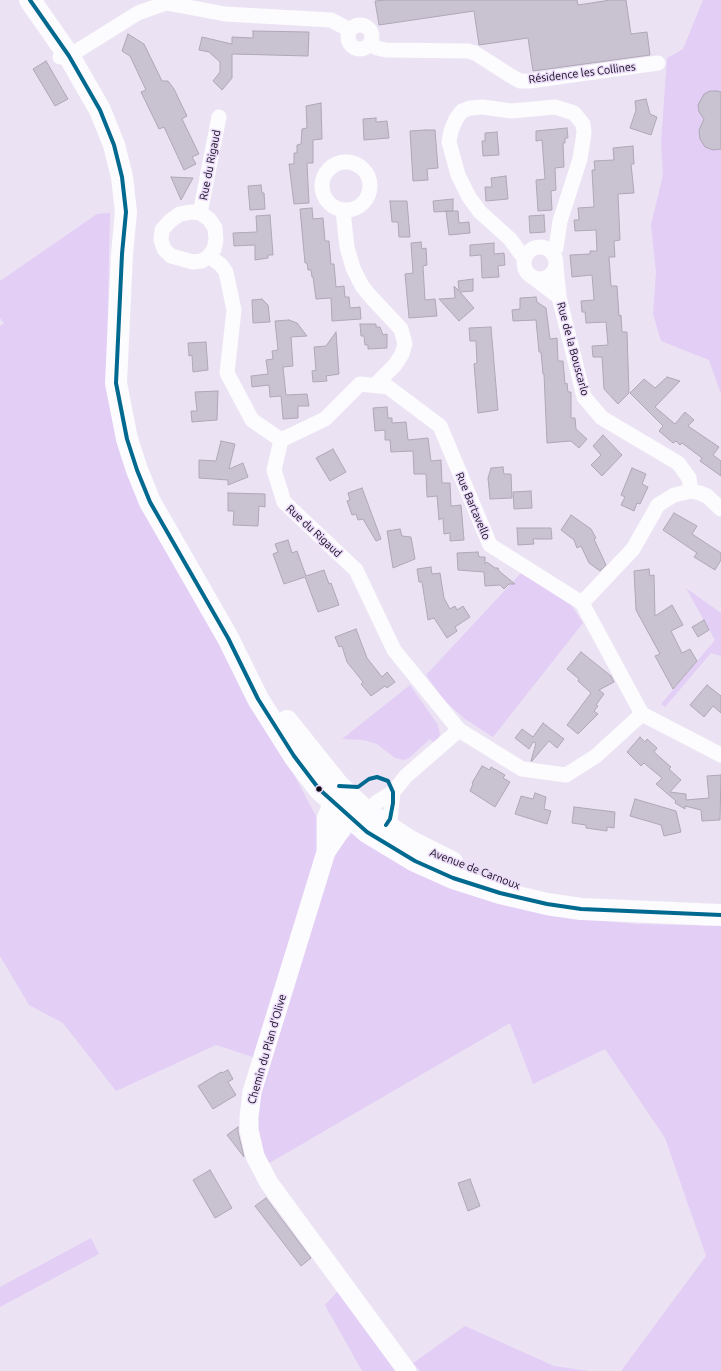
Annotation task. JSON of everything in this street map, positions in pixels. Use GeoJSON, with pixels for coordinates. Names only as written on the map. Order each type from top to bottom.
{"type":"FeatureCollection","features":[{"type":"Feature","properties":{"kind":"main road","name":"Avenue de Carnoux"},"geometry":{"type":"LineString","coordinates":[[30,0],[63,57],[100,110],[114,145],[122,177],[126,212],[122,254],[116,383],[126,439],[150,502],[228,638],[258,699],[294,756],[319,789],[360,816],[415,861],[447,875],[513,896],[547,904],[581,909],[721,915]]}},
{"type":"Feature","properties":{"kind":"main road","name":"Avenue de Carnoux"},"geometry":{"type":"LineString","coordinates":[[360,816],[443,858],[524,888],[554,895],[587,900],[721,904]]}},
{"type":"Feature","properties":{"kind":"street","name":"Résidence les Collines"},"geometry":{"type":"LineString","coordinates":[[63,57],[138,13],[159,5],[173,3],[196,4],[216,13],[331,20],[350,30],[348,41],[353,48],[361,50],[370,44],[377,48],[386,50],[468,51],[475,53],[511,76],[520,80],[530,81],[658,63]]}},
{"type":"Feature","properties":{"kind":"street","name":"Rue de la Bouscarlo"},"geometry":{"type":"LineString","coordinates":[[525,256],[521,254],[510,239],[480,212],[469,197],[458,175],[449,142],[456,119],[462,111],[470,108],[483,107],[511,111],[555,107],[574,113],[583,124],[584,133],[580,159],[560,221],[554,259],[559,297],[584,397],[602,418],[682,468],[689,478],[691,492]]}},
{"type":"Feature","properties":{"kind":"street","name":"Rue du Rigaud"},"geometry":{"type":"LineString","coordinates":[[200,213],[219,117]]}},
{"type":"Feature","properties":{"kind":"street"},"geometry":{"type":"LineString","coordinates":[[209,256],[221,265],[226,272],[234,310],[227,373],[252,420],[282,440],[325,419],[360,384],[382,386],[402,354],[405,344],[401,329],[367,292],[353,268],[347,247],[343,211]]}},
{"type":"Feature","properties":{"kind":"street"},"geometry":{"type":"LineString","coordinates":[[191,212],[200,213],[209,219],[215,228],[216,240],[214,249],[209,256],[202,261],[193,262],[171,256],[164,249],[161,240],[162,230],[170,221],[180,214],[191,212]]}},
{"type":"Feature","properties":{"kind":"street"},"geometry":{"type":"LineString","coordinates":[[537,247],[547,248],[554,259],[550,275],[545,278],[534,278],[526,271],[524,266],[525,256],[528,252],[537,247]]}},
{"type":"Feature","properties":{"kind":"street","name":"Rue de la Bouscarlo"},"geometry":{"type":"LineString","coordinates":[[534,278],[559,297]]}},
{"type":"Feature","properties":{"kind":"street","name":"Rue Bartavello"},"geometry":{"type":"LineString","coordinates":[[382,386],[440,426],[490,545],[582,603]]}},
{"type":"Feature","properties":{"kind":"street","name":"Rue du Rigaud"},"geometry":{"type":"LineString","coordinates":[[282,440],[274,470],[284,502],[356,570],[394,650],[459,730],[522,769],[566,774],[596,756],[642,714]]}},
{"type":"Feature","properties":{"kind":"street"},"geometry":{"type":"LineString","coordinates":[[721,509],[707,496],[700,493],[691,492],[674,495],[658,505],[634,549],[582,603],[642,714],[721,755]]}},
{"type":"Feature","properties":{"kind":"street"},"geometry":{"type":"LineString","coordinates":[[360,816],[377,802],[393,792],[406,776],[459,730]]}},
{"type":"Feature","properties":{"kind":"street"},"geometry":{"type":"LineString","coordinates":[[360,816],[392,811],[393,792]]}},
{"type":"Feature","properties":{"kind":"street","name":"Chemin du Plan d'Olive"},"geometry":{"type":"LineString","coordinates":[[360,816],[330,809],[326,819],[326,852],[252,1092],[249,1130],[255,1156],[269,1183],[407,1371]]}},
{"type":"Feature","properties":{"kind":"shaded area"},"geometry":{"type":"Polygon","coordinates":[[[703,0],[721,0],[721,394],[709,360],[661,341],[653,314],[656,272],[651,225],[663,175],[661,143],[667,58],[683,49],[703,0]]]}},
{"type":"Feature","properties":{"kind":"shaded area"},"geometry":{"type":"Polygon","coordinates":[[[110,213],[106,391],[124,457],[317,818],[320,847],[256,1058],[216,1045],[116,1091],[63,1023],[29,1005],[0,956],[0,326],[4,323],[0,318],[0,281],[97,214],[110,213]]]}},
{"type":"Feature","properties":{"kind":"shaded area"},"geometry":{"type":"Polygon","coordinates":[[[521,573],[571,605],[583,623],[493,737],[465,719],[445,701],[426,675],[521,573]]]}},
{"type":"Feature","properties":{"kind":"shaded area"},"geometry":{"type":"Polygon","coordinates":[[[686,588],[721,613],[721,656],[711,653],[665,707],[661,704],[715,640],[686,588]]]}},
{"type":"Feature","properties":{"kind":"shaded area"},"geometry":{"type":"Polygon","coordinates":[[[410,685],[438,725],[440,735],[435,743],[430,739],[409,758],[404,760],[395,758],[377,744],[363,740],[342,739],[410,685]]]}},
{"type":"Feature","properties":{"kind":"shaded area"},"geometry":{"type":"Polygon","coordinates":[[[352,833],[457,890],[551,916],[636,924],[721,926],[721,1371],[621,1371],[706,1256],[665,1138],[605,1049],[533,1084],[510,1023],[266,1165],[257,1127],[256,1101],[334,853],[352,833]]]}},
{"type":"Feature","properties":{"kind":"shaded area"},"geometry":{"type":"Polygon","coordinates":[[[91,1238],[99,1254],[0,1307],[0,1287],[91,1238]]]}},
{"type":"Feature","properties":{"kind":"shaded area"},"geometry":{"type":"Polygon","coordinates":[[[339,1290],[398,1371],[362,1371],[325,1305],[339,1290]]]}},
{"type":"Feature","properties":{"kind":"shaded area"},"geometry":{"type":"Polygon","coordinates":[[[465,1326],[554,1366],[589,1371],[420,1371],[413,1363],[465,1326]]]}},
{"type":"Feature","properties":{"kind":"building"},"geometry":{"type":"Polygon","coordinates":[[[577,0],[578,5],[610,0],[626,0],[631,34],[647,32],[650,55],[533,71],[528,38],[479,45],[474,11],[379,25],[375,1],[577,0]]]}},
{"type":"Feature","properties":{"kind":"building"},"geometry":{"type":"Polygon","coordinates":[[[253,31],[309,32],[308,56],[232,54],[232,78],[222,90],[213,81],[220,72],[220,62],[209,52],[199,50],[202,37],[232,44],[232,37],[253,38],[253,31]]]}},
{"type":"Feature","properties":{"kind":"building"},"geometry":{"type":"Polygon","coordinates":[[[128,34],[144,44],[162,81],[168,81],[174,89],[187,116],[182,119],[199,154],[192,157],[196,164],[184,170],[164,127],[159,129],[141,92],[146,90],[130,56],[122,51],[128,34]]]}},
{"type":"Feature","properties":{"kind":"building"},"geometry":{"type":"Polygon","coordinates":[[[46,61],[68,99],[55,106],[33,69],[46,61]]]}},
{"type":"Feature","properties":{"kind":"building"},"geometry":{"type":"Polygon","coordinates":[[[710,91],[721,92],[721,149],[713,150],[705,147],[700,139],[699,130],[704,119],[699,112],[698,105],[704,94],[710,91]]]}},
{"type":"Feature","properties":{"kind":"building"},"geometry":{"type":"Polygon","coordinates":[[[646,99],[650,114],[657,117],[651,135],[630,128],[636,110],[635,101],[646,99]]]}},
{"type":"Feature","properties":{"kind":"building"},"geometry":{"type":"Polygon","coordinates":[[[321,103],[322,139],[313,140],[313,163],[307,163],[309,203],[294,204],[289,164],[294,164],[294,153],[297,153],[297,145],[301,144],[302,129],[307,128],[306,106],[321,103]]]}},
{"type":"Feature","properties":{"kind":"building"},"geometry":{"type":"Polygon","coordinates":[[[376,118],[376,122],[387,121],[389,138],[364,140],[363,119],[376,118]]]}},
{"type":"Feature","properties":{"kind":"building"},"geometry":{"type":"Polygon","coordinates":[[[567,128],[568,138],[565,138],[565,143],[563,143],[564,167],[555,168],[556,190],[551,191],[552,210],[538,211],[536,180],[545,179],[542,140],[536,141],[536,131],[567,128]]]}},
{"type":"Feature","properties":{"kind":"building"},"geometry":{"type":"Polygon","coordinates":[[[435,130],[438,168],[427,169],[428,180],[413,181],[410,131],[435,130]]]}},
{"type":"Feature","properties":{"kind":"building"},"geometry":{"type":"Polygon","coordinates":[[[497,132],[499,155],[483,156],[482,141],[485,141],[485,133],[497,132]]]}},
{"type":"Feature","properties":{"kind":"building"},"geometry":{"type":"Polygon","coordinates":[[[633,146],[634,164],[631,164],[634,193],[618,194],[620,240],[614,241],[615,257],[609,257],[611,286],[617,286],[619,316],[621,315],[622,332],[627,332],[629,393],[618,404],[604,389],[602,357],[593,357],[592,346],[608,345],[606,322],[586,323],[585,312],[582,312],[581,301],[594,300],[592,275],[572,277],[570,255],[590,254],[590,251],[597,251],[596,230],[575,231],[574,220],[579,220],[578,208],[594,207],[592,170],[595,170],[594,161],[614,160],[613,148],[633,146]]]}},
{"type":"Feature","properties":{"kind":"building"},"geometry":{"type":"Polygon","coordinates":[[[506,176],[508,199],[486,201],[485,187],[492,187],[491,178],[506,176]]]}},
{"type":"Feature","properties":{"kind":"building"},"geometry":{"type":"Polygon","coordinates":[[[171,177],[193,178],[181,200],[171,177]]]}},
{"type":"Feature","properties":{"kind":"building"},"geometry":{"type":"Polygon","coordinates":[[[261,185],[262,193],[264,193],[265,209],[250,210],[248,186],[261,185]]]}},
{"type":"Feature","properties":{"kind":"building"},"geometry":{"type":"Polygon","coordinates":[[[453,199],[453,211],[434,212],[433,201],[453,199]]]}},
{"type":"Feature","properties":{"kind":"building"},"geometry":{"type":"Polygon","coordinates":[[[390,201],[407,201],[410,237],[399,237],[398,222],[392,222],[390,201]]]}},
{"type":"Feature","properties":{"kind":"building"},"geometry":{"type":"Polygon","coordinates":[[[312,208],[313,219],[323,218],[325,241],[329,241],[331,264],[334,264],[336,287],[344,286],[345,297],[349,297],[350,308],[360,307],[361,319],[332,321],[331,298],[316,299],[311,270],[308,270],[307,263],[305,263],[300,209],[312,208]]]}},
{"type":"Feature","properties":{"kind":"building"},"geometry":{"type":"Polygon","coordinates":[[[446,211],[458,211],[459,223],[469,222],[470,233],[449,235],[446,211]]]}},
{"type":"Feature","properties":{"kind":"building"},"geometry":{"type":"Polygon","coordinates":[[[270,215],[273,255],[268,255],[268,258],[255,260],[255,245],[234,246],[233,233],[257,232],[256,216],[270,215]]]}},
{"type":"Feature","properties":{"kind":"building"},"geometry":{"type":"Polygon","coordinates":[[[544,215],[545,232],[530,233],[529,216],[544,215]]]}},
{"type":"Feature","properties":{"kind":"building"},"geometry":{"type":"Polygon","coordinates":[[[421,242],[422,249],[426,248],[427,265],[423,266],[425,300],[435,299],[437,316],[409,318],[405,274],[413,273],[411,243],[421,242]]]}},
{"type":"Feature","properties":{"kind":"building"},"geometry":{"type":"Polygon","coordinates":[[[494,243],[494,254],[504,253],[505,265],[498,266],[499,277],[482,278],[481,255],[470,256],[470,245],[494,243]]]}},
{"type":"Feature","properties":{"kind":"building"},"geometry":{"type":"Polygon","coordinates":[[[473,279],[473,291],[460,292],[474,308],[459,321],[439,299],[455,298],[454,286],[459,291],[458,281],[473,279]]]}},
{"type":"Feature","properties":{"kind":"building"},"geometry":{"type":"Polygon","coordinates":[[[536,297],[537,302],[546,308],[550,339],[557,338],[558,361],[563,361],[565,384],[567,383],[568,392],[571,392],[571,418],[575,418],[576,429],[587,439],[579,448],[571,441],[547,443],[544,374],[541,352],[539,352],[536,320],[513,321],[512,310],[520,309],[520,298],[536,297]]]}},
{"type":"Feature","properties":{"kind":"building"},"geometry":{"type":"Polygon","coordinates":[[[262,299],[268,305],[270,322],[253,323],[252,300],[262,299]]]}},
{"type":"Feature","properties":{"kind":"building"},"geometry":{"type":"Polygon","coordinates":[[[289,320],[297,323],[307,336],[291,337],[293,366],[283,367],[286,395],[307,394],[309,406],[298,406],[298,418],[283,419],[281,396],[270,397],[269,385],[252,387],[251,376],[268,374],[266,360],[273,359],[272,351],[278,350],[275,321],[289,320]]]}},
{"type":"Feature","properties":{"kind":"building"},"geometry":{"type":"Polygon","coordinates":[[[360,324],[376,324],[376,327],[380,327],[383,335],[387,334],[387,348],[368,349],[368,345],[365,345],[364,336],[361,336],[360,324]]]}},
{"type":"Feature","properties":{"kind":"building"},"geometry":{"type":"Polygon","coordinates":[[[491,327],[498,410],[478,413],[474,364],[477,363],[476,341],[470,341],[469,328],[491,327]]]}},
{"type":"Feature","properties":{"kind":"building"},"geometry":{"type":"Polygon","coordinates":[[[336,332],[339,374],[326,376],[327,381],[313,382],[312,371],[316,370],[314,347],[326,346],[336,332]]]}},
{"type":"Feature","properties":{"kind":"building"},"geometry":{"type":"Polygon","coordinates":[[[206,342],[208,370],[193,372],[192,355],[189,356],[188,343],[206,342]]]}},
{"type":"Feature","properties":{"kind":"building"},"geometry":{"type":"Polygon","coordinates":[[[667,377],[680,381],[655,407],[675,424],[685,412],[694,420],[688,426],[719,447],[713,455],[721,461],[721,476],[700,461],[702,458],[682,443],[680,445],[676,441],[673,443],[659,431],[663,426],[630,393],[644,379],[655,388],[667,377]]]}},
{"type":"Feature","properties":{"kind":"building"},"geometry":{"type":"Polygon","coordinates":[[[218,391],[217,420],[192,422],[191,411],[197,411],[195,392],[218,391]]]}},
{"type":"Feature","properties":{"kind":"building"},"geometry":{"type":"Polygon","coordinates":[[[387,407],[388,418],[392,418],[392,423],[406,422],[408,440],[428,438],[431,461],[441,460],[442,483],[450,483],[451,506],[461,505],[464,540],[450,541],[450,533],[444,534],[443,518],[439,520],[437,496],[427,497],[426,474],[414,474],[413,451],[391,452],[390,440],[385,440],[385,430],[375,431],[373,408],[387,407]]]}},
{"type":"Feature","properties":{"kind":"building"},"geometry":{"type":"Polygon","coordinates":[[[603,435],[622,455],[602,476],[591,465],[601,455],[593,446],[603,435]]]}},
{"type":"Feature","properties":{"kind":"building"},"geometry":{"type":"Polygon","coordinates":[[[221,441],[235,444],[229,469],[243,463],[248,477],[228,485],[228,480],[199,478],[199,460],[216,461],[221,441]]]}},
{"type":"Feature","properties":{"kind":"building"},"geometry":{"type":"Polygon","coordinates":[[[333,449],[346,472],[330,481],[316,458],[333,449]]]}},
{"type":"Feature","properties":{"kind":"building"},"geometry":{"type":"Polygon","coordinates":[[[503,467],[504,474],[511,474],[512,498],[490,499],[488,478],[491,468],[503,467]]]}},
{"type":"Feature","properties":{"kind":"building"},"geometry":{"type":"Polygon","coordinates":[[[632,468],[646,474],[642,484],[648,487],[640,504],[637,503],[634,511],[621,505],[625,497],[621,495],[632,468]]]}},
{"type":"Feature","properties":{"kind":"building"},"geometry":{"type":"Polygon","coordinates":[[[362,488],[381,539],[376,541],[363,519],[358,520],[356,514],[352,515],[347,501],[350,500],[348,493],[362,488]]]}},
{"type":"Feature","properties":{"kind":"building"},"geometry":{"type":"Polygon","coordinates":[[[531,491],[532,508],[514,509],[513,492],[531,491]]]}},
{"type":"Feature","properties":{"kind":"building"},"geometry":{"type":"Polygon","coordinates":[[[228,493],[265,494],[265,507],[259,506],[258,526],[233,525],[234,511],[228,511],[228,493]]]}},
{"type":"Feature","properties":{"kind":"building"},"geometry":{"type":"Polygon","coordinates":[[[674,513],[697,526],[692,534],[721,553],[721,560],[715,570],[694,557],[697,553],[663,530],[674,513]]]}},
{"type":"Feature","properties":{"kind":"building"},"geometry":{"type":"Polygon","coordinates":[[[571,515],[591,529],[596,538],[594,539],[606,565],[600,571],[589,563],[581,546],[577,548],[574,540],[561,530],[571,515]]]}},
{"type":"Feature","properties":{"kind":"building"},"geometry":{"type":"Polygon","coordinates":[[[517,528],[551,528],[552,539],[533,539],[534,544],[518,545],[517,528]]]}},
{"type":"Feature","properties":{"kind":"building"},"geometry":{"type":"Polygon","coordinates":[[[400,529],[402,536],[411,537],[415,559],[393,568],[387,531],[400,529]]]}},
{"type":"Feature","properties":{"kind":"building"},"geometry":{"type":"Polygon","coordinates":[[[288,540],[292,553],[297,551],[306,576],[324,570],[329,584],[331,583],[339,605],[318,612],[305,577],[284,584],[273,554],[278,552],[275,544],[288,540]]]}},
{"type":"Feature","properties":{"kind":"building"},"geometry":{"type":"Polygon","coordinates":[[[478,552],[479,557],[485,557],[485,564],[487,562],[495,568],[498,568],[499,571],[515,584],[509,584],[504,589],[500,585],[485,586],[484,572],[458,570],[457,553],[478,552]]]}},
{"type":"Feature","properties":{"kind":"building"},"geometry":{"type":"Polygon","coordinates":[[[431,567],[432,574],[440,573],[444,598],[450,609],[455,606],[457,610],[463,606],[470,617],[455,627],[457,631],[447,638],[434,618],[428,620],[422,582],[419,582],[417,569],[431,567]]]}},
{"type":"Feature","properties":{"kind":"building"},"geometry":{"type":"Polygon","coordinates":[[[649,569],[650,576],[654,575],[655,616],[672,605],[683,625],[671,631],[682,653],[690,649],[697,661],[673,689],[655,656],[660,654],[636,610],[634,571],[649,569]]]}},
{"type":"Feature","properties":{"kind":"building"},"geometry":{"type":"Polygon","coordinates":[[[704,620],[709,630],[698,637],[692,627],[704,620]]]}},
{"type":"Feature","properties":{"kind":"building"},"geometry":{"type":"Polygon","coordinates":[[[356,629],[367,658],[382,677],[387,672],[395,682],[387,688],[385,686],[371,696],[361,684],[363,682],[347,662],[342,646],[339,647],[335,637],[356,629]]]}},
{"type":"Feature","properties":{"kind":"building"},"geometry":{"type":"Polygon","coordinates":[[[581,652],[611,676],[614,682],[599,690],[604,694],[596,705],[598,706],[594,711],[598,714],[578,734],[567,725],[591,693],[578,681],[579,679],[567,669],[581,652]]]}},
{"type":"Feature","properties":{"kind":"building"},"geometry":{"type":"Polygon","coordinates":[[[707,685],[721,696],[721,713],[713,706],[704,717],[690,705],[707,685]]]}},
{"type":"Feature","properties":{"kind":"building"},"geometry":{"type":"Polygon","coordinates":[[[543,723],[564,739],[557,748],[549,741],[531,761],[536,743],[533,742],[529,749],[515,738],[522,729],[533,737],[543,723]]]}},
{"type":"Feature","properties":{"kind":"building"},"geometry":{"type":"Polygon","coordinates":[[[640,737],[645,742],[647,739],[657,748],[654,752],[671,767],[669,769],[681,780],[670,792],[686,794],[686,800],[709,798],[707,776],[721,775],[720,820],[702,821],[701,810],[685,806],[685,809],[675,803],[676,801],[656,784],[662,778],[644,763],[641,766],[627,752],[640,737]]]}},
{"type":"Feature","properties":{"kind":"building"},"geometry":{"type":"Polygon","coordinates":[[[482,766],[490,770],[491,767],[505,775],[503,778],[510,782],[495,807],[470,791],[473,784],[472,783],[482,766]]]}},
{"type":"Feature","properties":{"kind":"building"},"geometry":{"type":"Polygon","coordinates":[[[535,793],[546,797],[544,809],[551,811],[547,824],[515,814],[521,796],[533,799],[535,793]]]}},
{"type":"Feature","properties":{"kind":"building"},"geometry":{"type":"Polygon","coordinates":[[[635,799],[676,811],[681,832],[664,836],[661,825],[630,816],[635,799]]]}},
{"type":"Feature","properties":{"kind":"building"},"geometry":{"type":"Polygon","coordinates":[[[574,807],[615,812],[614,828],[607,827],[607,831],[586,828],[586,825],[572,823],[574,807]]]}},
{"type":"Feature","properties":{"kind":"building"},"geometry":{"type":"Polygon","coordinates":[[[228,1070],[233,1079],[228,1082],[236,1095],[213,1109],[198,1086],[221,1072],[222,1073],[228,1070]]]}},
{"type":"Feature","properties":{"kind":"building"},"geometry":{"type":"Polygon","coordinates":[[[238,1127],[238,1132],[244,1157],[227,1135],[238,1127]]]}},
{"type":"Feature","properties":{"kind":"building"},"geometry":{"type":"Polygon","coordinates":[[[210,1170],[232,1208],[215,1218],[193,1180],[210,1170]]]}},
{"type":"Feature","properties":{"kind":"building"},"geometry":{"type":"Polygon","coordinates":[[[470,1179],[480,1206],[468,1211],[458,1183],[470,1179]]]}},
{"type":"Feature","properties":{"kind":"building"},"geometry":{"type":"Polygon","coordinates":[[[266,1198],[311,1258],[301,1266],[255,1206],[266,1198]]]}},
{"type":"Feature","properties":{"kind":"transit line"},"geometry":{"type":"LineString","coordinates":[[30,0],[69,56],[100,110],[114,145],[122,177],[126,212],[122,254],[116,383],[127,439],[137,470],[150,502],[228,638],[258,699],[294,756],[319,789],[367,832],[415,861],[453,878],[500,893],[547,904],[581,909],[721,915]]}},
{"type":"Feature","properties":{"kind":"transit line"},"geometry":{"type":"LineString","coordinates":[[339,786],[358,787],[369,779],[377,777],[388,781],[393,792],[393,803],[390,819],[386,825]]}}]}
